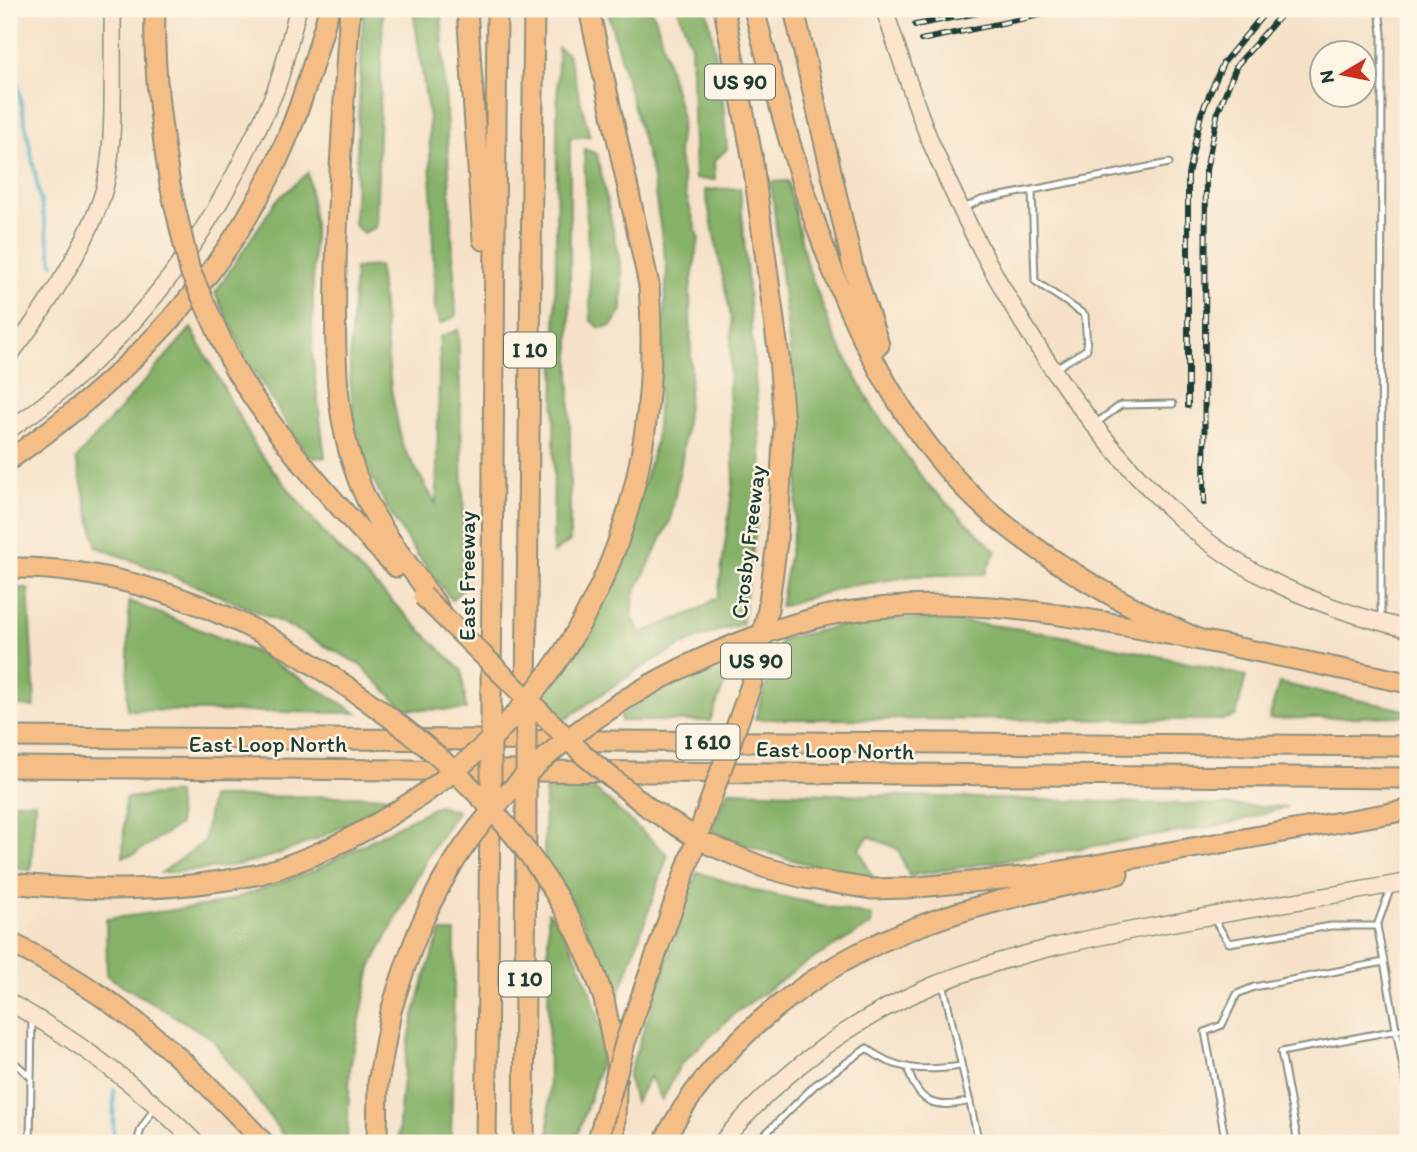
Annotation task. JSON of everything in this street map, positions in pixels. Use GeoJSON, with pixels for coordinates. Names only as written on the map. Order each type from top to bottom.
{"type":"FeatureCollection","features":[{"type":"Feature","properties":{"kind":"highway"},"geometry":{"type":"LineString","coordinates":[[155,9],[154,46],[159,108],[170,185],[190,271],[234,368],[276,435],[298,462],[443,614],[604,773],[650,809],[703,842],[763,867],[816,881],[871,889],[947,886],[1033,876],[1408,810]]}},
{"type":"Feature","properties":{"kind":"highway"},"geometry":{"type":"LineString","coordinates":[[9,460],[75,412],[144,352],[215,267],[277,162],[305,92],[329,9]]}},
{"type":"Feature","properties":{"kind":"highway"},"geometry":{"type":"LineString","coordinates":[[350,9],[338,180],[335,356],[340,406],[345,441],[361,489],[395,550],[426,594]]}},
{"type":"Feature","properties":{"kind":"highway"},"geometry":{"type":"LineString","coordinates":[[467,9],[493,370]]}},
{"type":"Feature","properties":{"kind":"highway","name":"East Freeway"},"geometry":{"type":"LineString","coordinates":[[486,1143],[498,9]]}},
{"type":"Feature","properties":{"kind":"highway","name":"I 10"},"geometry":{"type":"LineString","coordinates":[[524,1143],[534,9]]}},
{"type":"Feature","properties":{"kind":"highway"},"geometry":{"type":"LineString","coordinates":[[9,883],[133,891],[211,884],[287,866],[351,838],[434,789],[484,748],[538,688],[572,640],[603,582],[641,461],[652,391],[649,285],[589,9]]}},
{"type":"Feature","properties":{"kind":"highway","name":"Crosby Freeway"},"geometry":{"type":"LineString","coordinates":[[597,1143],[626,1040],[751,682],[768,609],[778,542],[783,425],[777,345],[752,156],[737,65],[724,9]]}},
{"type":"Feature","properties":{"kind":"highway"},"geometry":{"type":"LineString","coordinates":[[754,9],[820,233],[848,305],[880,373],[941,460],[992,514],[1044,554],[1108,596],[1200,640]]}},
{"type":"Feature","properties":{"kind":"highway"},"geometry":{"type":"LineString","coordinates":[[794,9],[843,227],[863,302],[898,387],[941,460]]}},
{"type":"Feature","properties":{"kind":"highway"},"geometry":{"type":"LineString","coordinates":[[9,568],[82,573],[156,590],[212,609],[267,636],[358,693],[401,725],[472,787],[531,857],[562,901],[590,957],[604,999],[617,1066],[614,1143]]}},
{"type":"Feature","properties":{"kind":"highway"},"geometry":{"type":"LineString","coordinates":[[377,1143],[378,1083],[391,1012],[414,942],[448,872],[475,831],[531,773],[590,724],[667,676],[749,638],[824,615],[888,605],[984,604],[1097,620],[1408,683]]}},
{"type":"Feature","properties":{"kind":"highway","name":"East Loop North"},"geometry":{"type":"LineString","coordinates":[[9,737],[1408,746]]}},
{"type":"Feature","properties":{"kind":"highway","name":"East Loop North"},"geometry":{"type":"LineString","coordinates":[[9,767],[1408,778]]}},
{"type":"Feature","properties":{"kind":"highway"},"geometry":{"type":"LineString","coordinates":[[663,1143],[701,1083],[745,1036],[803,989],[884,940],[967,910],[1215,852],[1231,842]]}},
{"type":"Feature","properties":{"kind":"highway"},"geometry":{"type":"LineString","coordinates":[[9,942],[98,991],[130,1015],[208,1083],[264,1143]]}},
{"type":"Feature","properties":{"kind":"main road"},"geometry":{"type":"LineString","coordinates":[[9,356],[30,330],[71,263],[104,190],[110,139],[113,9]]}},
{"type":"Feature","properties":{"kind":"main road"},"geometry":{"type":"LineString","coordinates":[[9,430],[75,380],[132,326],[206,225],[238,170],[277,86],[298,9]]}},
{"type":"Feature","properties":{"kind":"main road"},"geometry":{"type":"LineString","coordinates":[[884,9],[931,142],[962,210],[1009,301],[1053,370],[1093,421],[1183,521],[1225,552],[1307,598],[1408,629]]}},
{"type":"Feature","properties":{"kind":"main road"},"geometry":{"type":"LineString","coordinates":[[721,1143],[792,1070],[849,1028],[942,980],[1037,949],[1212,915],[1400,883]]}},
{"type":"Feature","properties":{"kind":"main road"},"geometry":{"type":"LineString","coordinates":[[9,1002],[32,1015],[132,1086],[196,1143]]}},
{"type":"Feature","properties":{"kind":"lane"},"geometry":{"type":"LineString","coordinates":[[1379,9],[1382,33],[1381,622]]}},
{"type":"Feature","properties":{"kind":"lane"},"geometry":{"type":"LineString","coordinates":[[962,210],[981,200],[1169,163]]}},
{"type":"Feature","properties":{"kind":"lane"},"geometry":{"type":"LineString","coordinates":[[1032,190],[1035,281],[1085,315],[1087,349],[1053,370]]}},
{"type":"Feature","properties":{"kind":"lane"},"geometry":{"type":"LineString","coordinates":[[1093,421],[1121,405],[1173,404]]}},
{"type":"Feature","properties":{"kind":"lane"},"geometry":{"type":"LineString","coordinates":[[1400,883],[1377,926],[1408,1096]]}},
{"type":"Feature","properties":{"kind":"lane"},"geometry":{"type":"LineString","coordinates":[[1212,915],[1229,943],[1331,926],[1377,926]]}},
{"type":"Feature","properties":{"kind":"lane"},"geometry":{"type":"LineString","coordinates":[[1226,1143],[1205,1032],[1222,1025],[1237,994],[1254,987],[1384,962]]}},
{"type":"Feature","properties":{"kind":"lane"},"geometry":{"type":"LineString","coordinates":[[942,980],[979,1143]]}},
{"type":"Feature","properties":{"kind":"lane"},"geometry":{"type":"LineString","coordinates":[[30,1143],[32,1015]]}},
{"type":"Feature","properties":{"kind":"lane"},"geometry":{"type":"LineString","coordinates":[[1298,1143],[1281,1052],[1408,1028]]}},
{"type":"Feature","properties":{"kind":"lane"},"geometry":{"type":"LineString","coordinates":[[756,1143],[815,1086],[867,1048],[879,1059],[908,1069],[924,1071],[961,1066]]}},
{"type":"Feature","properties":{"kind":"lane"},"geometry":{"type":"LineString","coordinates":[[9,1058],[31,1077]]}},
{"type":"Feature","properties":{"kind":"lane"},"geometry":{"type":"LineString","coordinates":[[908,1069],[917,1093],[924,1099],[949,1106],[970,1101]]}},
{"type":"Feature","properties":{"kind":"lane"},"geometry":{"type":"LineString","coordinates":[[137,1143],[141,1129],[156,1106]]}},
{"type":"Feature","properties":{"kind":"green space"},"geometry":{"type":"Polygon","coordinates":[[[363,9],[383,9],[376,227],[363,233],[354,225],[363,9]]]}},
{"type":"Feature","properties":{"kind":"green space"},"geometry":{"type":"Polygon","coordinates":[[[413,9],[441,9],[456,316],[440,324],[435,310],[429,119],[413,9]]]}},
{"type":"Feature","properties":{"kind":"green space"},"geometry":{"type":"Polygon","coordinates":[[[607,9],[651,9],[656,19],[682,118],[678,151],[685,191],[699,239],[690,290],[691,374],[682,459],[670,521],[634,595],[632,617],[641,633],[694,612],[718,597],[734,476],[729,391],[732,322],[705,190],[740,188],[763,478],[742,624],[717,631],[670,652],[627,677],[563,721],[544,704],[543,693],[601,606],[630,529],[656,441],[667,270],[652,174],[607,9]]]}},
{"type":"Feature","properties":{"kind":"green space"},"geometry":{"type":"Polygon","coordinates":[[[678,9],[707,9],[722,88],[727,149],[714,161],[715,180],[695,179],[691,46],[678,9]]]}},
{"type":"Feature","properties":{"kind":"green space"},"geometry":{"type":"Polygon","coordinates":[[[558,47],[568,54],[590,136],[570,138],[570,541],[553,553],[558,47]]]}},
{"type":"Feature","properties":{"kind":"green space"},"geometry":{"type":"Polygon","coordinates":[[[584,149],[597,154],[622,272],[622,310],[611,326],[600,328],[591,321],[584,149]]]}},
{"type":"Feature","properties":{"kind":"green space"},"geometry":{"type":"Polygon","coordinates":[[[308,173],[314,224],[312,354],[325,457],[309,458],[249,363],[215,293],[276,201],[308,173]]]}},
{"type":"Feature","properties":{"kind":"green space"},"geometry":{"type":"Polygon","coordinates":[[[788,181],[806,262],[834,336],[874,410],[926,483],[996,551],[985,574],[914,576],[843,587],[780,607],[793,534],[801,452],[771,182],[788,181]]]}},
{"type":"Feature","properties":{"kind":"green space"},"geometry":{"type":"Polygon","coordinates":[[[379,266],[391,389],[402,445],[436,504],[440,337],[458,330],[466,585],[452,600],[399,528],[385,503],[362,450],[355,421],[350,361],[355,268],[379,266]]]}},
{"type":"Feature","properties":{"kind":"green space"},"geometry":{"type":"Polygon","coordinates":[[[191,328],[258,451],[328,538],[462,671],[466,710],[405,709],[359,664],[285,624],[97,547],[76,459],[191,328]]]}},
{"type":"Feature","properties":{"kind":"green space"},"geometry":{"type":"Polygon","coordinates":[[[9,588],[28,588],[35,707],[9,705],[9,588]]]}},
{"type":"Feature","properties":{"kind":"green space"},"geometry":{"type":"Polygon","coordinates":[[[129,601],[260,654],[357,713],[127,710],[129,601]]]}},
{"type":"Feature","properties":{"kind":"green space"},"geometry":{"type":"Polygon","coordinates":[[[903,619],[990,625],[1076,638],[1246,676],[1236,716],[1222,720],[755,719],[781,639],[852,623],[903,619]]]}},
{"type":"Feature","properties":{"kind":"green space"},"geometry":{"type":"Polygon","coordinates":[[[737,652],[710,721],[621,721],[620,716],[691,670],[737,652]]]}},
{"type":"Feature","properties":{"kind":"green space"},"geometry":{"type":"Polygon","coordinates":[[[1279,683],[1406,710],[1407,716],[1269,719],[1279,683]]]}},
{"type":"Feature","properties":{"kind":"green space"},"geometry":{"type":"Polygon","coordinates":[[[596,790],[668,855],[613,1012],[588,933],[569,898],[544,864],[545,791],[596,790]]]}},
{"type":"Feature","properties":{"kind":"green space"},"geometry":{"type":"Polygon","coordinates":[[[728,791],[1287,807],[1228,824],[909,876],[898,849],[869,836],[859,849],[873,878],[790,859],[711,830],[728,791]]]}},
{"type":"Feature","properties":{"kind":"green space"},"geometry":{"type":"Polygon","coordinates":[[[177,793],[179,825],[134,854],[123,857],[125,798],[177,793]]]}},
{"type":"Feature","properties":{"kind":"green space"},"geometry":{"type":"Polygon","coordinates":[[[395,796],[317,839],[275,855],[222,867],[161,873],[204,842],[211,797],[395,796]]]}},
{"type":"Feature","properties":{"kind":"green space"},"geometry":{"type":"Polygon","coordinates":[[[9,802],[35,802],[31,870],[9,868],[9,802]]]}},
{"type":"Feature","properties":{"kind":"green space"},"geometry":{"type":"Polygon","coordinates":[[[438,805],[457,811],[430,853],[371,967],[350,1068],[347,1143],[289,1143],[211,1038],[107,976],[106,919],[218,904],[313,871],[438,805]]]}},
{"type":"Feature","properties":{"kind":"green space"},"geometry":{"type":"Polygon","coordinates":[[[697,872],[756,891],[872,916],[871,925],[801,966],[734,1014],[680,1065],[662,1100],[650,1076],[635,1102],[628,1076],[697,872]]]}},
{"type":"Feature","properties":{"kind":"green space"},"geometry":{"type":"Polygon","coordinates":[[[548,912],[556,919],[574,952],[603,1033],[603,1054],[575,1143],[549,1143],[548,912]]]}},
{"type":"Feature","properties":{"kind":"green space"},"geometry":{"type":"Polygon","coordinates":[[[441,932],[455,932],[451,1143],[398,1143],[405,1061],[415,1011],[441,932]]]}},
{"type":"Feature","properties":{"kind":"waterway"},"geometry":{"type":"LineString","coordinates":[[9,41],[53,264]]}},
{"type":"Feature","properties":{"kind":"waterway"},"geometry":{"type":"LineString","coordinates":[[113,1143],[114,1089]]}},
{"type":"Feature","properties":{"kind":"railway"},"geometry":{"type":"LineString","coordinates":[[915,25],[999,9]]}},
{"type":"Feature","properties":{"kind":"railway"},"geometry":{"type":"LineString","coordinates":[[921,40],[1069,9]]}},
{"type":"Feature","properties":{"kind":"railway"},"geometry":{"type":"LineString","coordinates":[[1188,406],[1188,175],[1201,114],[1223,63],[1268,9]]}},
{"type":"Feature","properties":{"kind":"railway"},"geometry":{"type":"LineString","coordinates":[[1204,503],[1206,170],[1218,111],[1237,65],[1286,9]]}}]}
